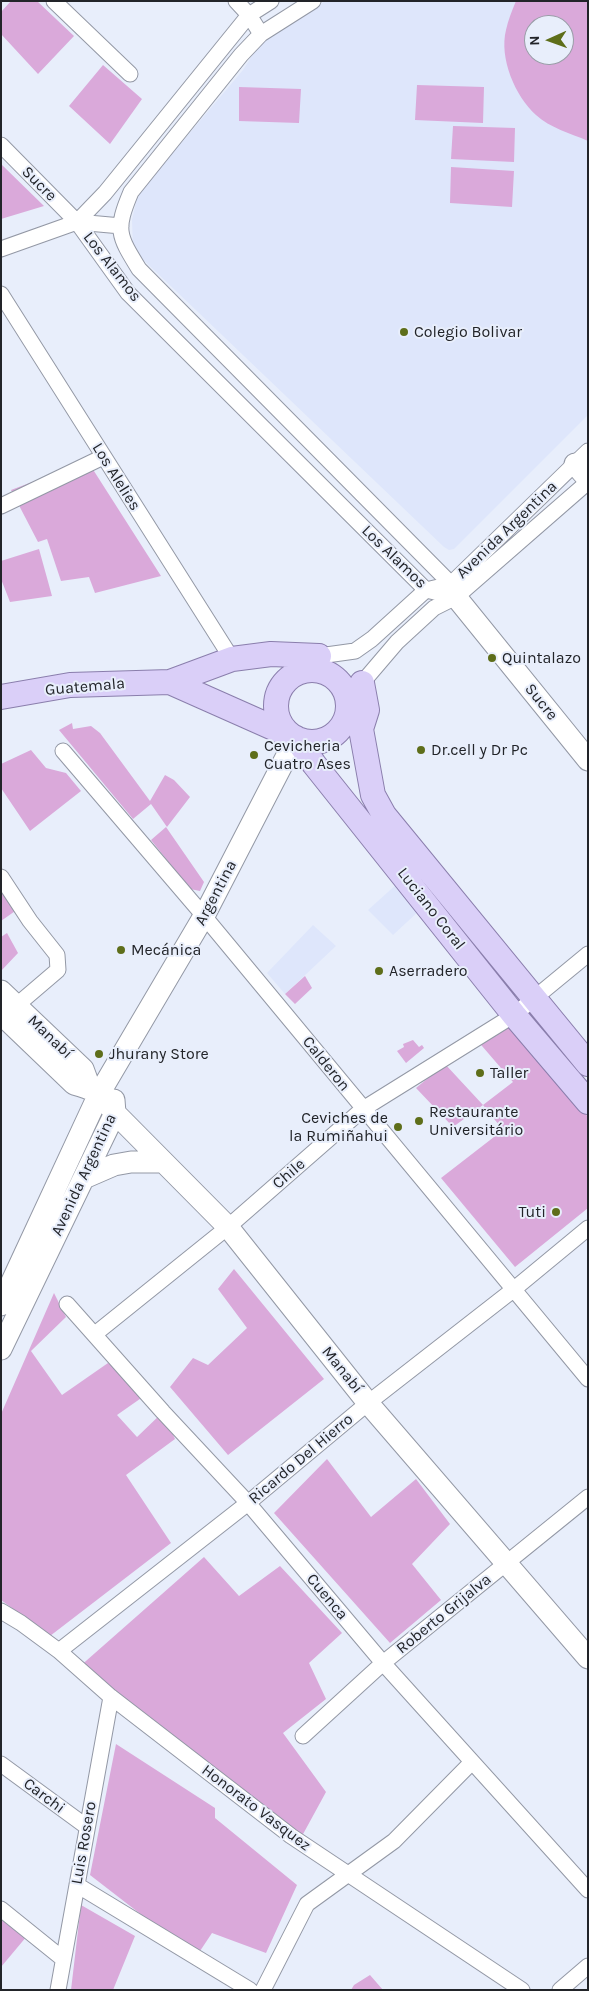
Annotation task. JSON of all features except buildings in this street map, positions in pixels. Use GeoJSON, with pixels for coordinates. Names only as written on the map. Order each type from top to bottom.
{"type":"FeatureCollection","features":[{"type":"Feature","properties":{"kind":"main road","name":"Guatemala"},"geometry":{"type":"LineString","coordinates":[[1,697],[70,685],[170,682],[232,659],[271,654],[320,656]]}},
{"type":"Feature","properties":{"kind":"main road","name":"Guatemala"},"geometry":{"type":"LineString","coordinates":[[170,682],[296,738]]}},
{"type":"Feature","properties":{"kind":"main road","name":"Luciano Coral"},"geometry":{"type":"LineString","coordinates":[[362,683],[367,710],[361,729],[373,795],[384,815],[588,1064]]}},
{"type":"Feature","properties":{"kind":"main road","name":"Luciano Coral"},"geometry":{"type":"LineString","coordinates":[[296,738],[314,764],[514,1014],[588,1102]]}},
{"type":"Feature","properties":{"kind":"street"},"geometry":{"type":"LineString","coordinates":[[54,1],[130,74]]}},
{"type":"Feature","properties":{"kind":"street"},"geometry":{"type":"LineString","coordinates":[[236,1],[249,15],[261,34]]}},
{"type":"Feature","properties":{"kind":"street","name":"Los Alamos"},"geometry":{"type":"LineString","coordinates":[[77,222],[105,193],[249,15],[271,1]]}},
{"type":"Feature","properties":{"kind":"street","name":"Los Alamos"},"geometry":{"type":"LineString","coordinates":[[313,1],[261,34],[241,55],[131,192],[122,215],[121,240],[139,269],[453,590]]}},
{"type":"Feature","properties":{"kind":"street","name":"Sucre"},"geometry":{"type":"LineString","coordinates":[[1,145],[77,222]]}},
{"type":"Feature","properties":{"kind":"street","name":"Los Alamos"},"geometry":{"type":"LineString","coordinates":[[77,222],[128,293],[426,590],[453,590]]}},
{"type":"Feature","properties":{"kind":"street","name":"Los Alamos"},"geometry":{"type":"LineString","coordinates":[[1,249],[77,222],[122,226]]}},
{"type":"Feature","properties":{"kind":"street","name":"Los Alelies"},"geometry":{"type":"LineString","coordinates":[[1,294],[232,659]]}},
{"type":"Feature","properties":{"kind":"street"},"geometry":{"type":"LineString","coordinates":[[1,506],[103,457]]}},
{"type":"Feature","properties":{"kind":"street","name":"Avenida Argentina"},"geometry":{"type":"LineString","coordinates":[[453,590],[584,469]]}},
{"type":"Feature","properties":{"kind":"street","name":"Avenida Argentina"},"geometry":{"type":"LineString","coordinates":[[362,683],[397,642],[584,469]]}},
{"type":"Feature","properties":{"kind":"street"},"geometry":{"type":"LineString","coordinates":[[320,656],[355,651],[372,639],[426,590]]}},
{"type":"Feature","properties":{"kind":"street","name":"Sucre"},"geometry":{"type":"LineString","coordinates":[[453,590],[588,760]]}},
{"type":"Feature","properties":{"kind":"street","name":"Argentina"},"geometry":{"type":"LineString","coordinates":[[112,1069],[204,916],[296,738]]}},
{"type":"Feature","properties":{"kind":"street","name":"Calderon"},"geometry":{"type":"LineString","coordinates":[[63,751],[204,916],[588,1379]]}},
{"type":"Feature","properties":{"kind":"street"},"geometry":{"type":"LineString","coordinates":[[1,877],[30,921],[57,955],[58,961],[58,970],[8,1019]]}},
{"type":"Feature","properties":{"kind":"street","name":"Chile"},"geometry":{"type":"LineString","coordinates":[[95,1334],[228,1226],[363,1109],[514,1014],[588,954]]}},
{"type":"Feature","properties":{"kind":"street","name":"Manabí"},"geometry":{"type":"LineString","coordinates":[[1,991],[8,1019],[74,1084],[95,1091],[228,1226],[368,1403],[588,1658]]}},
{"type":"Feature","properties":{"kind":"street","name":"Avenida Argentina"},"geometry":{"type":"LineString","coordinates":[[1,1305],[95,1091],[112,1069]]}},
{"type":"Feature","properties":{"kind":"street","name":"Avenida Argentina"},"geometry":{"type":"LineString","coordinates":[[1,1349],[115,1113],[112,1069]]}},
{"type":"Feature","properties":{"kind":"street"},"geometry":{"type":"LineString","coordinates":[[84,1178],[114,1165],[131,1162],[163,1162]]}},
{"type":"Feature","properties":{"kind":"street","name":"Ricardo Del Hierro"},"geometry":{"type":"LineString","coordinates":[[59,1651],[248,1504],[368,1403],[513,1290],[588,1228]]}},
{"type":"Feature","properties":{"kind":"street","name":"Cuenca"},"geometry":{"type":"LineString","coordinates":[[67,1304],[248,1504],[383,1663],[588,1890]]}},
{"type":"Feature","properties":{"kind":"street","name":"Roberto Grijalva"},"geometry":{"type":"LineString","coordinates":[[303,1736],[383,1663],[588,1497]]}},
{"type":"Feature","properties":{"kind":"street","name":"Honorato Vasquez"},"geometry":{"type":"LineString","coordinates":[[1,1611],[59,1651],[111,1697],[291,1836],[522,1990]]}},
{"type":"Feature","properties":{"kind":"street","name":"Luis Rosero"},"geometry":{"type":"LineString","coordinates":[[58,1990],[111,1697]]}},
{"type":"Feature","properties":{"kind":"street"},"geometry":{"type":"LineString","coordinates":[[264,1990],[307,1904],[394,1841],[472,1762]]}},
{"type":"Feature","properties":{"kind":"street","name":"Carchi"},"geometry":{"type":"LineString","coordinates":[[1,1764],[87,1828]]}},
{"type":"Feature","properties":{"kind":"street"},"geometry":{"type":"LineString","coordinates":[[77,1885],[250,1990]]}},
{"type":"Feature","properties":{"kind":"street"},"geometry":{"type":"LineString","coordinates":[[1,1909],[63,1959]]}},
{"type":"Feature","properties":{"kind":"street"},"geometry":{"type":"LineString","coordinates":[[560,1990],[588,1966]]}},
{"type":"Feature","properties":{"kind":"shaded area"},"geometry":{"type":"Polygon","coordinates":[[[11,1],[37,1],[74,36],[38,74],[1,34],[1,12],[11,1]]]}},
{"type":"Feature","properties":{"kind":"shaded area","name":"Colegio Bolivar"},"geometry":{"type":"Polygon","coordinates":[[[325,1],[588,1],[588,415],[454,549],[449,550],[444,547],[133,250],[132,220],[138,194],[243,70],[260,43],[325,1]]]}},
{"type":"Feature","properties":{"kind":"shaded area"},"geometry":{"type":"Polygon","coordinates":[[[516,1],[588,1],[588,141],[542,120],[521,98],[510,76],[507,64],[504,41],[516,1]]]}},
{"type":"Feature","properties":{"kind":"shaded area"},"geometry":{"type":"Polygon","coordinates":[[[103,65],[142,99],[110,144],[69,106],[103,65]]]}},
{"type":"Feature","properties":{"kind":"shaded area"},"geometry":{"type":"Polygon","coordinates":[[[417,85],[484,87],[483,123],[415,120],[417,85]]]}},
{"type":"Feature","properties":{"kind":"shaded area"},"geometry":{"type":"Polygon","coordinates":[[[239,87],[301,89],[299,123],[239,121],[239,87]]]}},
{"type":"Feature","properties":{"kind":"shaded area"},"geometry":{"type":"Polygon","coordinates":[[[453,126],[515,128],[514,162],[451,159],[453,126]]]}},
{"type":"Feature","properties":{"kind":"shaded area"},"geometry":{"type":"Polygon","coordinates":[[[1,164],[44,206],[1,219],[1,164]]]}},
{"type":"Feature","properties":{"kind":"shaded area"},"geometry":{"type":"Polygon","coordinates":[[[451,167],[514,171],[512,207],[450,203],[451,167]]]}},
{"type":"Feature","properties":{"kind":"shaded area"},"geometry":{"type":"Polygon","coordinates":[[[85,457],[161,576],[95,593],[89,577],[61,581],[47,539],[38,542],[11,490],[48,476],[85,457]]]}},
{"type":"Feature","properties":{"kind":"shaded area"},"geometry":{"type":"Polygon","coordinates":[[[39,549],[52,596],[10,602],[1,579],[1,561],[39,549]]]}},
{"type":"Feature","properties":{"kind":"shaded area"},"geometry":{"type":"Polygon","coordinates":[[[72,723],[73,729],[91,726],[100,733],[150,801],[165,775],[174,780],[190,797],[167,827],[151,804],[133,819],[59,730],[72,723]]]}},
{"type":"Feature","properties":{"kind":"shaded area"},"geometry":{"type":"Polygon","coordinates":[[[31,750],[46,768],[66,773],[81,791],[30,831],[1,788],[1,764],[31,750]]]}},
{"type":"Feature","properties":{"kind":"shaded area"},"geometry":{"type":"Polygon","coordinates":[[[166,827],[204,882],[200,891],[190,889],[151,840],[166,827]]]}},
{"type":"Feature","properties":{"kind":"shaded area"},"geometry":{"type":"Polygon","coordinates":[[[398,883],[420,910],[393,935],[368,910],[398,883]]]}},
{"type":"Feature","properties":{"kind":"shaded area"},"geometry":{"type":"Polygon","coordinates":[[[1,884],[18,909],[1,921],[1,884]]]}},
{"type":"Feature","properties":{"kind":"shaded area"},"geometry":{"type":"Polygon","coordinates":[[[313,925],[336,946],[285,994],[267,973],[313,925]]]}},
{"type":"Feature","properties":{"kind":"shaded area"},"geometry":{"type":"Polygon","coordinates":[[[7,933],[18,953],[1,971],[1,937],[7,933]]]}},
{"type":"Feature","properties":{"kind":"shaded area"},"geometry":{"type":"Polygon","coordinates":[[[305,976],[312,988],[295,1004],[285,994],[305,976]]]}},
{"type":"Feature","properties":{"kind":"shaded area"},"geometry":{"type":"Polygon","coordinates":[[[503,1016],[588,1117],[588,1208],[515,1267],[441,1178],[503,1130],[483,1105],[513,1082],[476,1039],[503,1016]]]}},
{"type":"Feature","properties":{"kind":"shaded area"},"geometry":{"type":"Polygon","coordinates":[[[413,1040],[419,1047],[422,1045],[424,1048],[406,1063],[397,1051],[404,1047],[403,1044],[413,1040]]]}},
{"type":"Feature","properties":{"kind":"shaded area"},"geometry":{"type":"Polygon","coordinates":[[[445,1064],[483,1105],[453,1127],[416,1088],[445,1064]]]}},
{"type":"Feature","properties":{"kind":"shaded area"},"geometry":{"type":"Polygon","coordinates":[[[234,1269],[324,1379],[228,1455],[170,1387],[193,1358],[208,1365],[247,1328],[218,1289],[234,1269]]]}},
{"type":"Feature","properties":{"kind":"shaded area"},"geometry":{"type":"Polygon","coordinates":[[[54,1293],[66,1317],[31,1351],[62,1395],[108,1363],[147,1394],[117,1415],[137,1437],[163,1412],[175,1439],[126,1475],[171,1543],[50,1636],[1,1600],[1,1414],[54,1293]]]}},
{"type":"Feature","properties":{"kind":"shaded area"},"geometry":{"type":"Polygon","coordinates":[[[327,1459],[371,1517],[416,1479],[450,1524],[412,1564],[441,1600],[390,1643],[274,1513],[327,1459]]]}},
{"type":"Feature","properties":{"kind":"shaded area"},"geometry":{"type":"Polygon","coordinates":[[[204,1557],[239,1596],[280,1566],[342,1633],[309,1663],[326,1699],[283,1733],[326,1792],[302,1836],[78,1668],[204,1557]]]}},
{"type":"Feature","properties":{"kind":"shaded area"},"geometry":{"type":"Polygon","coordinates":[[[116,1744],[215,1808],[215,1818],[297,1885],[266,1953],[212,1933],[196,1957],[90,1875],[116,1744]]]}},
{"type":"Feature","properties":{"kind":"shaded area"},"geometry":{"type":"Polygon","coordinates":[[[81,1905],[135,1936],[113,1990],[71,1990],[81,1905]]]}},
{"type":"Feature","properties":{"kind":"shaded area"},"geometry":{"type":"Polygon","coordinates":[[[1,1915],[27,1936],[1,1967],[1,1915]]]}},
{"type":"Feature","properties":{"kind":"shaded area"},"geometry":{"type":"Polygon","coordinates":[[[370,1975],[383,1990],[351,1990],[354,1985],[370,1975]]]}},
{"type":"Feature","properties":{"kind":"place","name":"Colegio Bolivar"},"geometry":{"type":"Point","coordinates":[404,332]}},
{"type":"Feature","properties":{"kind":"place","name":"Quintalazo"},"geometry":{"type":"Point","coordinates":[492,658]}},
{"type":"Feature","properties":{"kind":"place","name":"Dr.cell y Dr Pc"},"geometry":{"type":"Point","coordinates":[421,750]}},
{"type":"Feature","properties":{"kind":"place","name":"Cevicheria Cuatro Ases"},"geometry":{"type":"Point","coordinates":[254,755]}},
{"type":"Feature","properties":{"kind":"place","name":"Mecánica"},"geometry":{"type":"Point","coordinates":[121,950]}},
{"type":"Feature","properties":{"kind":"place","name":"Aserradero"},"geometry":{"type":"Point","coordinates":[379,971]}},
{"type":"Feature","properties":{"kind":"place","name":"Jhurany Store"},"geometry":{"type":"Point","coordinates":[99,1054]}},
{"type":"Feature","properties":{"kind":"place","name":"Taller"},"geometry":{"type":"Point","coordinates":[480,1073]}},
{"type":"Feature","properties":{"kind":"place","name":"Restaurante Universitário"},"geometry":{"type":"Point","coordinates":[419,1121]}},
{"type":"Feature","properties":{"kind":"place","name":"Ceviches de la Rumiñahui"},"geometry":{"type":"Point","coordinates":[398,1127]}},
{"type":"Feature","properties":{"kind":"place","name":"Tuti"},"geometry":{"type":"Point","coordinates":[556,1212]}}]}
